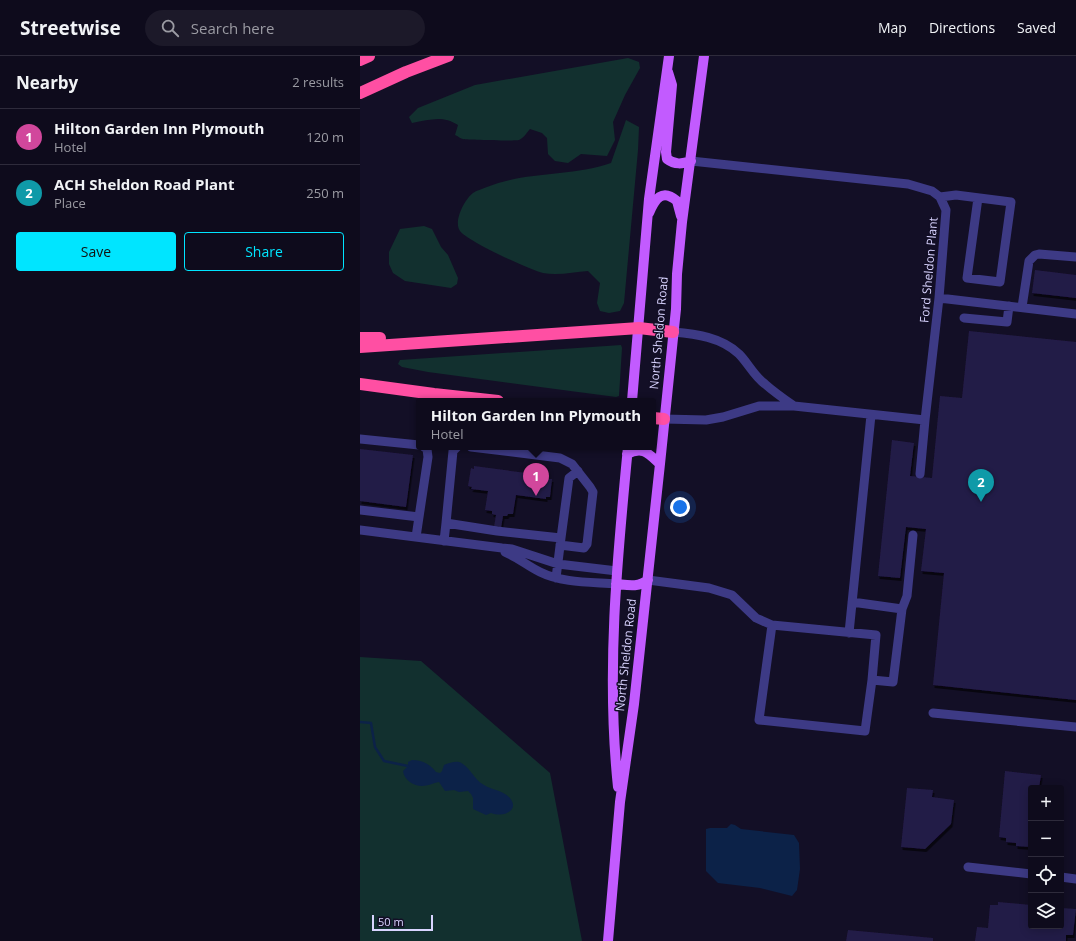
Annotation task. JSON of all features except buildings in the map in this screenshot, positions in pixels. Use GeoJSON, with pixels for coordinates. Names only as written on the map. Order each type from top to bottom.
{"type":"FeatureCollection","features":[{"type":"Feature","properties":{"kind":"highway"},"geometry":{"type":"LineString","coordinates":[[360,60],[369,56]]}},
{"type":"Feature","properties":{"kind":"highway"},"geometry":{"type":"LineString","coordinates":[[360,93],[386,80],[448,56]]}},
{"type":"Feature","properties":{"kind":"highway"},"geometry":{"type":"LineString","coordinates":[[360,98],[386,80]]}},
{"type":"Feature","properties":{"kind":"highway"},"geometry":{"type":"LineString","coordinates":[[360,347],[639,328],[673,332]]}},
{"type":"Feature","properties":{"kind":"highway"},"geometry":{"type":"LineString","coordinates":[[360,338],[449,340]]}},
{"type":"Feature","properties":{"kind":"highway"},"geometry":{"type":"LineString","coordinates":[[360,385],[473,398]]}},
{"type":"Feature","properties":{"kind":"main road","name":"North Sheldon Road"},"geometry":{"type":"LineString","coordinates":[[632,398],[647,219],[669,56]]}},
{"type":"Feature","properties":{"kind":"main road","name":"North Sheldon Road"},"geometry":{"type":"LineString","coordinates":[[608,941],[620,802],[634,704],[660,464],[659,418],[673,332],[682,222],[691,161],[703,57]]}},
{"type":"Feature","properties":{"kind":"main road"},"geometry":{"type":"LineString","coordinates":[[667,68],[672,85],[666,152],[667,159],[672,163],[685,163],[691,161]]}},
{"type":"Feature","properties":{"kind":"main road"},"geometry":{"type":"LineString","coordinates":[[647,219],[654,203],[658,198],[661,196],[667,196],[677,201],[682,222]]}},
{"type":"Feature","properties":{"kind":"main road","name":"North Sheldon Road"},"geometry":{"type":"LineString","coordinates":[[620,802],[614,750],[613,622],[628,450]]}},
{"type":"Feature","properties":{"kind":"main road"},"geometry":{"type":"LineString","coordinates":[[628,450],[644,451],[660,464]]}},
{"type":"Feature","properties":{"kind":"main road"},"geometry":{"type":"LineString","coordinates":[[616,584],[635,585],[644,583],[648,580]]}},
{"type":"Feature","properties":{"kind":"street"},"geometry":{"type":"LineString","coordinates":[[691,161],[908,184],[932,191],[940,197],[956,195],[1011,202],[1000,282],[967,278],[978,198]]}},
{"type":"Feature","properties":{"kind":"street","name":"Ford Sheldon Plant"},"geometry":{"type":"LineString","coordinates":[[920,474],[939,298],[946,210],[940,197]]}},
{"type":"Feature","properties":{"kind":"street"},"geometry":{"type":"LineString","coordinates":[[1022,307],[1029,261],[1034,255],[1039,254],[1076,258]]}},
{"type":"Feature","properties":{"kind":"street"},"geometry":{"type":"LineString","coordinates":[[939,298],[1076,314]]}},
{"type":"Feature","properties":{"kind":"street"},"geometry":{"type":"LineString","coordinates":[[964,318],[1007,322],[1009,306]]}},
{"type":"Feature","properties":{"kind":"street"},"geometry":{"type":"LineString","coordinates":[[673,332],[690,333],[715,339],[728,346],[739,355],[764,384],[794,406]]}},
{"type":"Feature","properties":{"kind":"street"},"geometry":{"type":"LineString","coordinates":[[659,418],[706,420],[723,417],[759,406],[794,406],[925,420]]}},
{"type":"Feature","properties":{"kind":"street"},"geometry":{"type":"LineString","coordinates":[[849,632],[871,415]]}},
{"type":"Feature","properties":{"kind":"street"},"geometry":{"type":"LineString","coordinates":[[360,439],[416,445]]}},
{"type":"Feature","properties":{"kind":"street"},"geometry":{"type":"LineString","coordinates":[[416,537],[428,457],[427,450]]}},
{"type":"Feature","properties":{"kind":"street"},"geometry":{"type":"LineString","coordinates":[[444,541],[454,450]]}},
{"type":"Feature","properties":{"kind":"street"},"geometry":{"type":"LineString","coordinates":[[446,523],[560,542],[584,548],[587,544],[593,492],[572,464],[560,458],[495,450]]}},
{"type":"Feature","properties":{"kind":"street"},"geometry":{"type":"LineString","coordinates":[[556,578],[569,478],[578,471]]}},
{"type":"Feature","properties":{"kind":"street"},"geometry":{"type":"LineString","coordinates":[[360,510],[419,517]]}},
{"type":"Feature","properties":{"kind":"street"},"geometry":{"type":"LineString","coordinates":[[360,530],[512,549],[558,564],[617,571]]}},
{"type":"Feature","properties":{"kind":"street"},"geometry":{"type":"LineString","coordinates":[[872,680],[893,682],[902,609],[907,596],[913,535]]}},
{"type":"Feature","properties":{"kind":"street"},"geometry":{"type":"LineString","coordinates":[[492,547],[510,554],[539,572],[556,578],[616,584]]}},
{"type":"Feature","properties":{"kind":"street"},"geometry":{"type":"LineString","coordinates":[[529,565],[535,557]]}},
{"type":"Feature","properties":{"kind":"street"},"geometry":{"type":"LineString","coordinates":[[648,580],[709,588],[732,595],[756,618],[772,625],[876,635],[865,731],[759,720],[772,625]]}},
{"type":"Feature","properties":{"kind":"street"},"geometry":{"type":"LineString","coordinates":[[852,602],[902,609]]}},
{"type":"Feature","properties":{"kind":"street"},"geometry":{"type":"LineString","coordinates":[[932,713],[1076,727]]}},
{"type":"Feature","properties":{"kind":"street"},"geometry":{"type":"LineString","coordinates":[[968,867],[1028,874]]}},
{"type":"Feature","properties":{"kind":"street"},"geometry":{"type":"LineString","coordinates":[[1064,877],[1076,879]]}},
{"type":"Feature","properties":{"kind":"green space"},"geometry":{"type":"Polygon","coordinates":[[[628,58],[639,62],[640,68],[625,95],[613,122],[615,140],[607,156],[581,154],[568,163],[555,161],[548,154],[547,138],[542,133],[530,129],[519,140],[462,139],[455,135],[458,125],[452,122],[436,119],[412,123],[409,117],[418,108],[475,85],[628,58]]]}},
{"type":"Feature","properties":{"kind":"green space"},"geometry":{"type":"Polygon","coordinates":[[[626,120],[639,127],[624,303],[620,311],[609,313],[600,311],[597,303],[600,283],[588,271],[549,274],[536,271],[486,248],[465,236],[460,231],[458,222],[461,210],[470,196],[476,191],[517,178],[580,170],[611,163],[626,120]]]}},
{"type":"Feature","properties":{"kind":"green space"},"geometry":{"type":"Polygon","coordinates":[[[424,226],[432,229],[441,247],[448,255],[458,278],[457,284],[451,288],[405,281],[393,273],[389,264],[389,252],[400,229],[424,226]]]}},
{"type":"Feature","properties":{"kind":"green space"},"geometry":{"type":"Polygon","coordinates":[[[621,345],[619,396],[616,397],[428,372],[402,367],[398,364],[400,360],[621,345]]]}},
{"type":"Feature","properties":{"kind":"green space"},"geometry":{"type":"Polygon","coordinates":[[[360,657],[421,661],[550,773],[582,941],[360,941],[360,657]]]}},
{"type":"Feature","properties":{"kind":"water"},"geometry":{"type":"Polygon","coordinates":[[[412,760],[426,763],[436,772],[440,773],[444,765],[459,762],[469,769],[480,783],[509,797],[513,806],[512,809],[506,814],[491,813],[486,815],[473,809],[473,798],[468,791],[445,791],[439,782],[424,786],[413,784],[407,780],[403,771],[408,766],[408,762],[412,760]]]}},
{"type":"Feature","properties":{"kind":"water"},"geometry":{"type":"Polygon","coordinates":[[[731,824],[741,829],[794,835],[799,843],[800,869],[797,890],[792,896],[760,888],[718,883],[706,871],[706,829],[727,828],[731,824]]]}},
{"type":"Feature","properties":{"kind":"waterway"},"geometry":{"type":"LineString","coordinates":[[360,722],[371,723],[375,747],[384,761],[408,766]]}},
{"type":"Feature","properties":{"kind":"place","name":"Hilton Garden Inn Plymouth"},"geometry":{"type":"Point","coordinates":[536,496]}},
{"type":"Feature","properties":{"kind":"place","name":"ACH Sheldon Road Plant"},"geometry":{"type":"Point","coordinates":[981,502]}}]}
